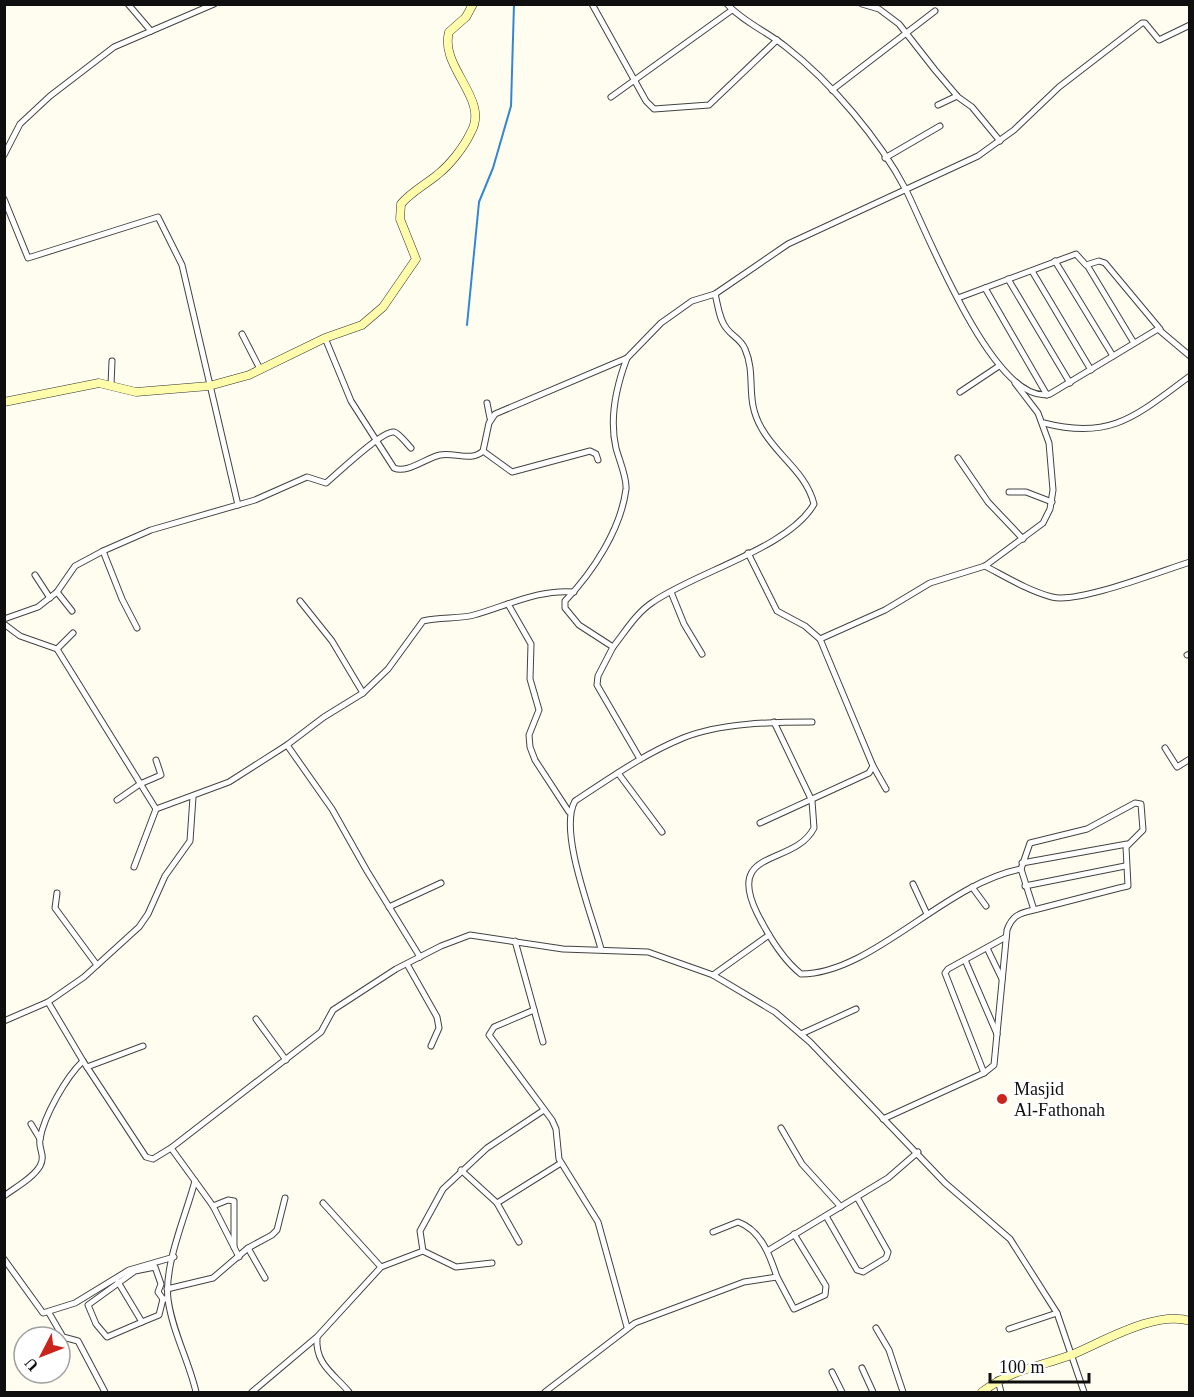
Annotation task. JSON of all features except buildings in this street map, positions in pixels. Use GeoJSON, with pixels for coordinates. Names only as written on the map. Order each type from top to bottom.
{"type":"FeatureCollection","features":[{"type":"Feature","properties":{"kind":"street"},"geometry":{"type":"LineString","coordinates":[[128,4],[151,31]]}},
{"type":"Feature","properties":{"kind":"street"},"geometry":{"type":"LineString","coordinates":[[4,155],[20,124],[51,96],[114,47],[214,4]]}},
{"type":"Feature","properties":{"kind":"street"},"geometry":{"type":"LineString","coordinates":[[4,402],[99,383],[136,392],[209,386],[260,369],[325,338],[362,325],[373,317],[414,264],[416,252],[400,219],[401,204],[439,174],[465,141],[476,121],[475,110],[460,80],[447,44],[449,32],[466,17],[473,4]]}},
{"type":"Feature","properties":{"kind":"street"},"geometry":{"type":"LineString","coordinates":[[592,4],[648,105],[654,109],[683,105],[706,106],[777,40]]}},
{"type":"Feature","properties":{"kind":"street"},"geometry":{"type":"LineString","coordinates":[[727,4],[732,10],[777,40],[832,90],[885,158],[905,189],[926,238],[958,298],[999,366],[1044,423],[1052,456],[1052,502],[1046,518],[1023,539],[985,566],[930,583],[885,610],[820,639]]}},
{"type":"Feature","properties":{"kind":"street"},"geometry":{"type":"LineString","coordinates":[[862,4],[879,9],[890,16],[957,96],[972,107],[1000,141]]}},
{"type":"Feature","properties":{"kind":"street"},"geometry":{"type":"LineString","coordinates":[[611,97],[732,10]]}},
{"type":"Feature","properties":{"kind":"street"},"geometry":{"type":"LineString","coordinates":[[832,90],[935,11]]}},
{"type":"Feature","properties":{"kind":"street"},"geometry":{"type":"LineString","coordinates":[[490,418],[627,358],[661,323],[692,301],[715,294],[788,244],[957,167],[1000,141],[1059,87],[1142,23],[1145,23],[1159,40],[1190,25]]}},
{"type":"Feature","properties":{"kind":"street"},"geometry":{"type":"LineString","coordinates":[[938,105],[957,96]]}},
{"type":"Feature","properties":{"kind":"street"},"geometry":{"type":"LineString","coordinates":[[885,158],[940,126]]}},
{"type":"Feature","properties":{"kind":"street"},"geometry":{"type":"LineString","coordinates":[[4,199],[28,258],[158,217],[182,265],[196,317],[209,386],[238,505]]}},
{"type":"Feature","properties":{"kind":"street"},"geometry":{"type":"LineString","coordinates":[[958,298],[1076,254],[1086,265],[1134,343]]}},
{"type":"Feature","properties":{"kind":"street"},"geometry":{"type":"LineString","coordinates":[[1055,261],[1113,356]]}},
{"type":"Feature","properties":{"kind":"street"},"geometry":{"type":"LineString","coordinates":[[1086,265],[1099,261],[1105,263],[1160,329],[1190,356]]}},
{"type":"Feature","properties":{"kind":"street"},"geometry":{"type":"LineString","coordinates":[[1032,271],[1091,370]]}},
{"type":"Feature","properties":{"kind":"street"},"geometry":{"type":"LineString","coordinates":[[1008,279],[1070,383]]}},
{"type":"Feature","properties":{"kind":"street"},"geometry":{"type":"LineString","coordinates":[[985,288],[1047,395]]}},
{"type":"Feature","properties":{"kind":"street"},"geometry":{"type":"LineString","coordinates":[[640,759],[597,685],[597,676],[613,647],[645,608],[671,592],[775,540],[799,523],[814,504],[811,495],[788,458],[769,440],[755,416],[750,403],[748,357],[738,338],[726,328],[715,294]]}},
{"type":"Feature","properties":{"kind":"street"},"geometry":{"type":"LineString","coordinates":[[1009,377],[1032,392],[1047,395],[1160,329]]}},
{"type":"Feature","properties":{"kind":"street"},"geometry":{"type":"LineString","coordinates":[[242,334],[260,369]]}},
{"type":"Feature","properties":{"kind":"street"},"geometry":{"type":"LineString","coordinates":[[325,338],[351,401],[397,470],[438,456],[475,456],[483,451],[490,418],[486,403]]}},
{"type":"Feature","properties":{"kind":"street"},"geometry":{"type":"LineString","coordinates":[[613,647],[579,625],[565,608],[565,601],[574,592],[603,548],[616,521],[626,487],[616,446],[614,404],[627,358]]}},
{"type":"Feature","properties":{"kind":"street"},"geometry":{"type":"LineString","coordinates":[[111,385],[112,361]]}},
{"type":"Feature","properties":{"kind":"street"},"geometry":{"type":"LineString","coordinates":[[960,392],[999,366]]}},
{"type":"Feature","properties":{"kind":"street"},"geometry":{"type":"LineString","coordinates":[[1044,423],[1089,429],[1122,423],[1190,376]]}},
{"type":"Feature","properties":{"kind":"street"},"geometry":{"type":"LineString","coordinates":[[4,619],[38,607],[57,592],[75,566],[151,530],[255,500],[309,477],[319,483],[326,483],[375,440],[394,432],[411,448]]}},
{"type":"Feature","properties":{"kind":"street"},"geometry":{"type":"LineString","coordinates":[[483,451],[512,472],[590,451],[596,454],[598,460]]}},
{"type":"Feature","properties":{"kind":"street"},"geometry":{"type":"LineString","coordinates":[[958,458],[988,502],[1023,539]]}},
{"type":"Feature","properties":{"kind":"street"},"geometry":{"type":"LineString","coordinates":[[1009,492],[1026,492],[1052,502]]}},
{"type":"Feature","properties":{"kind":"street"},"geometry":{"type":"LineString","coordinates":[[103,551],[122,599],[137,628]]}},
{"type":"Feature","properties":{"kind":"street"},"geometry":{"type":"LineString","coordinates":[[748,553],[777,611],[805,626],[820,639],[873,766],[886,789]]}},
{"type":"Feature","properties":{"kind":"street"},"geometry":{"type":"LineString","coordinates":[[985,566],[1039,592],[1062,599],[1083,595],[1190,561]]}},
{"type":"Feature","properties":{"kind":"street"},"geometry":{"type":"LineString","coordinates":[[35,575],[50,598]]}},
{"type":"Feature","properties":{"kind":"street"},"geometry":{"type":"LineString","coordinates":[[57,592],[72,611]]}},
{"type":"Feature","properties":{"kind":"street"},"geometry":{"type":"LineString","coordinates":[[156,809],[229,782],[363,693],[388,669],[421,622],[445,616],[471,616],[541,593],[574,592]]}},
{"type":"Feature","properties":{"kind":"street"},"geometry":{"type":"LineString","coordinates":[[671,592],[684,624],[702,654]]}},
{"type":"Feature","properties":{"kind":"street"},"geometry":{"type":"LineString","coordinates":[[300,601],[332,641],[363,693]]}},
{"type":"Feature","properties":{"kind":"street"},"geometry":{"type":"LineString","coordinates":[[508,604],[531,644],[530,679],[539,710],[529,735],[530,747],[535,760],[569,812],[580,885],[602,949]]}},
{"type":"Feature","properties":{"kind":"street"},"geometry":{"type":"LineString","coordinates":[[4,624],[20,636],[57,649],[156,809]]}},
{"type":"Feature","properties":{"kind":"street"},"geometry":{"type":"LineString","coordinates":[[57,649],[72,633]]}},
{"type":"Feature","properties":{"kind":"street"},"geometry":{"type":"LineString","coordinates":[[569,812],[575,801],[618,773],[640,759],[686,737],[760,722],[812,722]]}},
{"type":"Feature","properties":{"kind":"street"},"geometry":{"type":"LineString","coordinates":[[774,722],[812,801],[815,821],[811,834],[757,867],[749,877],[749,896],[769,935],[793,968],[801,974],[814,974],[852,961],[972,887],[1002,873],[1021,866],[1127,844],[1143,830],[1140,803],[1087,830],[1033,841],[1027,847],[1021,866],[1025,886],[1034,910]]}},
{"type":"Feature","properties":{"kind":"street"},"geometry":{"type":"LineString","coordinates":[[287,745],[332,809],[420,957]]}},
{"type":"Feature","properties":{"kind":"street"},"geometry":{"type":"LineString","coordinates":[[1165,748],[1177,767],[1190,759]]}},
{"type":"Feature","properties":{"kind":"street"},"geometry":{"type":"LineString","coordinates":[[117,800],[140,784],[161,775],[156,760]]}},
{"type":"Feature","properties":{"kind":"street"},"geometry":{"type":"LineString","coordinates":[[760,823],[869,773],[873,766]]}},
{"type":"Feature","properties":{"kind":"street"},"geometry":{"type":"LineString","coordinates":[[618,773],[662,832]]}},
{"type":"Feature","properties":{"kind":"street"},"geometry":{"type":"LineString","coordinates":[[4,1021],[48,1002],[97,965],[139,927],[148,915],[165,876],[190,841],[193,797]]}},
{"type":"Feature","properties":{"kind":"street"},"geometry":{"type":"LineString","coordinates":[[134,867],[156,809]]}},
{"type":"Feature","properties":{"kind":"street"},"geometry":{"type":"LineString","coordinates":[[883,1119],[984,1073],[994,1065],[1006,937],[1013,917],[1128,886],[1125,866],[1127,844]]}},
{"type":"Feature","properties":{"kind":"street"},"geometry":{"type":"LineString","coordinates":[[1025,886],[1125,866]]}},
{"type":"Feature","properties":{"kind":"street"},"geometry":{"type":"LineString","coordinates":[[389,908],[441,883]]}},
{"type":"Feature","properties":{"kind":"street"},"geometry":{"type":"LineString","coordinates":[[912,884],[927,914]]}},
{"type":"Feature","properties":{"kind":"street"},"geometry":{"type":"LineString","coordinates":[[972,887],[986,906]]}},
{"type":"Feature","properties":{"kind":"street"},"geometry":{"type":"LineString","coordinates":[[57,893],[55,908],[97,965]]}},
{"type":"Feature","properties":{"kind":"street"},"geometry":{"type":"LineString","coordinates":[[48,1002],[85,1064],[146,1157],[153,1159],[171,1148],[321,1032],[333,1010],[407,964],[470,935],[563,949],[648,952],[713,975],[775,1012],[801,1034],[963,1200],[1010,1239],[1057,1313],[1069,1355],[1084,1392]]}},
{"type":"Feature","properties":{"kind":"street"},"geometry":{"type":"LineString","coordinates":[[713,975],[769,935]]}},
{"type":"Feature","properties":{"kind":"street"},"geometry":{"type":"LineString","coordinates":[[984,1073],[945,977],[948,969],[1006,937]]}},
{"type":"Feature","properties":{"kind":"street"},"geometry":{"type":"LineString","coordinates":[[515,941],[543,1042]]}},
{"type":"Feature","properties":{"kind":"street"},"geometry":{"type":"LineString","coordinates":[[987,948],[1002,981]]}},
{"type":"Feature","properties":{"kind":"street"},"geometry":{"type":"LineString","coordinates":[[964,960],[998,1035]]}},
{"type":"Feature","properties":{"kind":"street"},"geometry":{"type":"LineString","coordinates":[[407,964],[436,1017],[439,1028],[431,1046]]}},
{"type":"Feature","properties":{"kind":"street"},"geometry":{"type":"LineString","coordinates":[[801,1034],[856,1009]]}},
{"type":"Feature","properties":{"kind":"street"},"geometry":{"type":"LineString","coordinates":[[534,1010],[494,1027],[489,1035],[556,1129],[561,1163],[598,1222],[627,1327]]}},
{"type":"Feature","properties":{"kind":"street"},"geometry":{"type":"LineString","coordinates":[[256,1019],[285,1060]]}},
{"type":"Feature","properties":{"kind":"street"},"geometry":{"type":"LineString","coordinates":[[40,1139],[65,1082],[85,1064],[143,1046]]}},
{"type":"Feature","properties":{"kind":"street"},"geometry":{"type":"LineString","coordinates":[[423,1251],[419,1236],[422,1225],[440,1193],[461,1170],[487,1148],[544,1110]]}},
{"type":"Feature","properties":{"kind":"street"},"geometry":{"type":"LineString","coordinates":[[4,1196],[31,1175],[42,1163],[44,1156],[40,1139],[31,1124]]}},
{"type":"Feature","properties":{"kind":"street"},"geometry":{"type":"LineString","coordinates":[[781,1128],[802,1164],[841,1207]]}},
{"type":"Feature","properties":{"kind":"street"},"geometry":{"type":"LineString","coordinates":[[171,1148],[213,1206],[239,1257]]}},
{"type":"Feature","properties":{"kind":"street"},"geometry":{"type":"LineString","coordinates":[[769,1250],[888,1178],[918,1152]]}},
{"type":"Feature","properties":{"kind":"street"},"geometry":{"type":"LineString","coordinates":[[497,1203],[561,1163]]}},
{"type":"Feature","properties":{"kind":"street"},"geometry":{"type":"LineString","coordinates":[[461,1170],[497,1203],[519,1242]]}},
{"type":"Feature","properties":{"kind":"street"},"geometry":{"type":"LineString","coordinates":[[195,1182],[180,1228],[166,1299],[161,1314],[107,1338],[96,1324],[87,1305],[135,1271],[155,1268],[160,1286],[158,1292],[166,1299],[196,1392]]}},
{"type":"Feature","properties":{"kind":"street"},"geometry":{"type":"LineString","coordinates":[[826,1216],[857,1270],[863,1272],[886,1258],[888,1252],[857,1197]]}},
{"type":"Feature","properties":{"kind":"street"},"geometry":{"type":"LineString","coordinates":[[160,1286],[168,1289],[213,1278],[248,1248],[277,1230],[285,1198]]}},
{"type":"Feature","properties":{"kind":"street"},"geometry":{"type":"LineString","coordinates":[[213,1206],[228,1200],[234,1201],[234,1247]]}},
{"type":"Feature","properties":{"kind":"street"},"geometry":{"type":"LineString","coordinates":[[323,1203],[381,1267]]}},
{"type":"Feature","properties":{"kind":"street"},"geometry":{"type":"LineString","coordinates":[[713,1232],[741,1222],[769,1250],[777,1277],[795,1309],[825,1295],[826,1286],[794,1234]]}},
{"type":"Feature","properties":{"kind":"street"},"geometry":{"type":"LineString","coordinates":[[248,1248],[265,1278]]}},
{"type":"Feature","properties":{"kind":"street"},"geometry":{"type":"LineString","coordinates":[[252,1392],[317,1337],[381,1267],[423,1251],[456,1267],[492,1263]]}},
{"type":"Feature","properties":{"kind":"street"},"geometry":{"type":"LineString","coordinates":[[4,1259],[40,1310],[43,1313],[49,1313],[75,1303],[129,1270],[174,1257]]}},
{"type":"Feature","properties":{"kind":"street"},"geometry":{"type":"LineString","coordinates":[[545,1392],[627,1327],[744,1282],[777,1277]]}},
{"type":"Feature","properties":{"kind":"street"},"geometry":{"type":"LineString","coordinates":[[118,1282],[142,1322]]}},
{"type":"Feature","properties":{"kind":"street"},"geometry":{"type":"LineString","coordinates":[[49,1313],[63,1337],[78,1341],[105,1392]]}},
{"type":"Feature","properties":{"kind":"street"},"geometry":{"type":"LineString","coordinates":[[1009,1329],[1057,1313]]}},
{"type":"Feature","properties":{"kind":"street"},"geometry":{"type":"LineString","coordinates":[[982,1392],[998,1380],[1020,1370],[1069,1355],[1146,1324],[1174,1318],[1190,1321]]}},
{"type":"Feature","properties":{"kind":"street"},"geometry":{"type":"LineString","coordinates":[[876,1328],[889,1350],[903,1392]]}},
{"type":"Feature","properties":{"kind":"street"},"geometry":{"type":"LineString","coordinates":[[317,1337],[316,1349],[321,1363],[349,1392]]}},
{"type":"Feature","properties":{"kind":"street"},"geometry":{"type":"LineString","coordinates":[[862,1368],[873,1392]]}},
{"type":"Feature","properties":{"kind":"street"},"geometry":{"type":"LineString","coordinates":[[832,1372],[842,1392]]}},
{"type":"Feature","properties":{"kind":"street"},"geometry":{"type":"LineString","coordinates":[[998,1380],[1001,1392]]}},
{"type":"Feature","properties":{"kind":"waterway"},"geometry":{"type":"LineString","coordinates":[[467,325],[479,202],[493,168],[511,106],[514,4]]}},
{"type":"Feature","properties":{"kind":"place","name":"Masjid Al-Fathonah"},"geometry":{"type":"Point","coordinates":[1002,1099]}}]}
